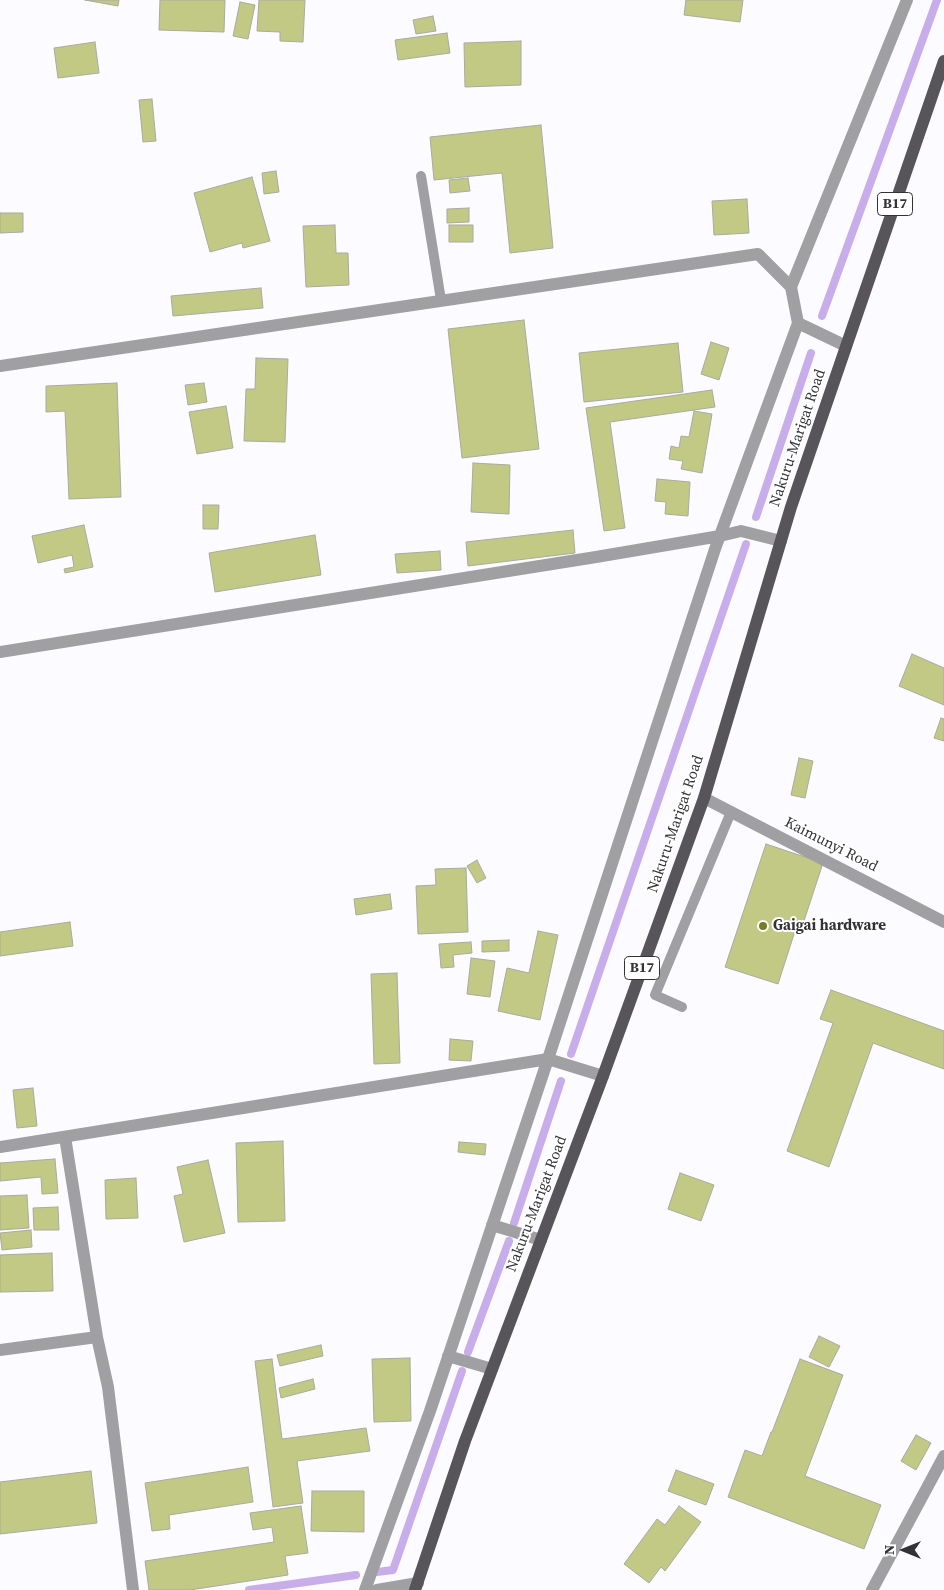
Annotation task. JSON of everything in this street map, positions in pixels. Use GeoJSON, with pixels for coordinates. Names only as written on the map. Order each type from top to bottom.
{"type":"FeatureCollection","features":[{"type":"Feature","properties":{"kind":"main road","name":"Nakuru-Marigat Road"},"geometry":{"type":"LineString","coordinates":[[416,1587],[465,1441],[603,1076],[704,798],[791,507],[944,61]]}},
{"type":"Feature","properties":{"kind":"street"},"geometry":{"type":"LineString","coordinates":[[365,1590],[448,1356],[720,536],[798,323],[791,287],[907,0]]}},
{"type":"Feature","properties":{"kind":"street"},"geometry":{"type":"LineString","coordinates":[[0,366],[758,254],[791,287]]}},
{"type":"Feature","properties":{"kind":"street"},"geometry":{"type":"LineString","coordinates":[[798,323],[846,346]]}},
{"type":"Feature","properties":{"kind":"street"},"geometry":{"type":"LineString","coordinates":[[0,652],[578,560],[741,531],[780,541]]}},
{"type":"Feature","properties":{"kind":"street","name":"Kaimunyi Road"},"geometry":{"type":"LineString","coordinates":[[704,798],[944,922]]}},
{"type":"Feature","properties":{"kind":"street"},"geometry":{"type":"LineString","coordinates":[[0,1147],[548,1059],[603,1076]]}},
{"type":"Feature","properties":{"kind":"street"},"geometry":{"type":"LineString","coordinates":[[65,1137],[97,1337],[108,1387],[133,1590]]}},
{"type":"Feature","properties":{"kind":"street"},"geometry":{"type":"LineString","coordinates":[[492,1225],[541,1240]]}},
{"type":"Feature","properties":{"kind":"street"},"geometry":{"type":"LineString","coordinates":[[0,1350],[97,1337]]}},
{"type":"Feature","properties":{"kind":"street"},"geometry":{"type":"LineString","coordinates":[[448,1356],[492,1369]]}},
{"type":"Feature","properties":{"kind":"street"},"geometry":{"type":"LineString","coordinates":[[872,1590],[944,1456]]}},
{"type":"Feature","properties":{"kind":"street"},"geometry":{"type":"LineString","coordinates":[[377,1590],[416,1587]]}},
{"type":"Feature","properties":{"kind":"lane"},"geometry":{"type":"LineString","coordinates":[[421,176],[441,300]]}},
{"type":"Feature","properties":{"kind":"lane"},"geometry":{"type":"LineString","coordinates":[[682,1007],[655,995],[731,812]]}},
{"type":"Feature","properties":{"kind":"building"},"geometry":{"type":"Polygon","coordinates":[[[85,0],[119,0],[118,6],[85,0]]]}},
{"type":"Feature","properties":{"kind":"building"},"geometry":{"type":"Polygon","coordinates":[[[160,0],[225,0],[224,32],[159,30],[160,0]]]}},
{"type":"Feature","properties":{"kind":"building"},"geometry":{"type":"Polygon","coordinates":[[[259,0],[305,0],[303,42],[280,41],[280,32],[257,31],[259,0]]]}},
{"type":"Feature","properties":{"kind":"building"},"geometry":{"type":"Polygon","coordinates":[[[686,0],[743,0],[740,22],[684,15],[686,0]]]}},
{"type":"Feature","properties":{"kind":"building"},"geometry":{"type":"Polygon","coordinates":[[[240,2],[255,5],[248,39],[233,36],[240,2]]]}},
{"type":"Feature","properties":{"kind":"building"},"geometry":{"type":"Polygon","coordinates":[[[433,16],[436,31],[416,34],[413,20],[433,16]]]}},
{"type":"Feature","properties":{"kind":"building"},"geometry":{"type":"Polygon","coordinates":[[[447,33],[450,53],[398,60],[395,40],[447,33]]]}},
{"type":"Feature","properties":{"kind":"building"},"geometry":{"type":"Polygon","coordinates":[[[521,41],[521,85],[465,87],[464,43],[521,41]]]}},
{"type":"Feature","properties":{"kind":"building"},"geometry":{"type":"Polygon","coordinates":[[[95,42],[99,73],[58,78],[54,48],[95,42]]]}},
{"type":"Feature","properties":{"kind":"building"},"geometry":{"type":"Polygon","coordinates":[[[152,99],[156,141],[143,142],[139,100],[152,99]]]}},
{"type":"Feature","properties":{"kind":"building"},"geometry":{"type":"Polygon","coordinates":[[[541,125],[553,248],[510,253],[502,173],[434,180],[430,137],[541,125]]]}},
{"type":"Feature","properties":{"kind":"building"},"geometry":{"type":"Polygon","coordinates":[[[276,171],[279,192],[264,194],[262,173],[276,171]]]}},
{"type":"Feature","properties":{"kind":"building"},"geometry":{"type":"Polygon","coordinates":[[[252,177],[270,241],[243,248],[242,243],[210,252],[194,193],[252,177]]]}},
{"type":"Feature","properties":{"kind":"building"},"geometry":{"type":"Polygon","coordinates":[[[468,178],[470,191],[450,193],[449,180],[468,178]]]}},
{"type":"Feature","properties":{"kind":"building"},"geometry":{"type":"Polygon","coordinates":[[[747,199],[749,233],[714,235],[712,201],[747,199]]]}},
{"type":"Feature","properties":{"kind":"building"},"geometry":{"type":"Polygon","coordinates":[[[469,208],[469,222],[447,223],[447,209],[469,208]]]}},
{"type":"Feature","properties":{"kind":"building"},"geometry":{"type":"Polygon","coordinates":[[[0,213],[23,213],[23,232],[0,233],[0,213]]]}},
{"type":"Feature","properties":{"kind":"building"},"geometry":{"type":"Polygon","coordinates":[[[335,225],[336,253],[348,253],[349,285],[306,287],[303,226],[335,225]]]}},
{"type":"Feature","properties":{"kind":"building"},"geometry":{"type":"Polygon","coordinates":[[[449,225],[473,225],[473,242],[449,242],[449,225]]]}},
{"type":"Feature","properties":{"kind":"building"},"geometry":{"type":"Polygon","coordinates":[[[261,288],[263,308],[173,316],[171,296],[261,288]]]}},
{"type":"Feature","properties":{"kind":"building"},"geometry":{"type":"Polygon","coordinates":[[[524,320],[539,449],[462,458],[448,329],[524,320]]]}},
{"type":"Feature","properties":{"kind":"building"},"geometry":{"type":"Polygon","coordinates":[[[711,342],[729,348],[719,380],[701,374],[711,342]]]}},
{"type":"Feature","properties":{"kind":"building"},"geometry":{"type":"Polygon","coordinates":[[[678,343],[683,392],[584,402],[579,353],[678,343]]]}},
{"type":"Feature","properties":{"kind":"building"},"geometry":{"type":"Polygon","coordinates":[[[256,358],[288,359],[285,442],[244,441],[246,389],[255,389],[256,358]]]}},
{"type":"Feature","properties":{"kind":"building"},"geometry":{"type":"Polygon","coordinates":[[[117,383],[121,497],[69,499],[65,411],[46,412],[46,386],[117,383]]]}},
{"type":"Feature","properties":{"kind":"building"},"geometry":{"type":"Polygon","coordinates":[[[204,383],[207,402],[188,405],[185,385],[204,383]]]}},
{"type":"Feature","properties":{"kind":"building"},"geometry":{"type":"Polygon","coordinates":[[[712,390],[715,407],[610,422],[625,528],[604,531],[586,408],[712,390]]]}},
{"type":"Feature","properties":{"kind":"building"},"geometry":{"type":"Polygon","coordinates":[[[226,406],[233,448],[197,454],[189,412],[226,406]]]}},
{"type":"Feature","properties":{"kind":"building"},"geometry":{"type":"Polygon","coordinates":[[[694,411],[712,414],[702,473],[681,469],[683,461],[669,459],[671,446],[679,448],[681,436],[689,437],[694,411]]]}},
{"type":"Feature","properties":{"kind":"building"},"geometry":{"type":"Polygon","coordinates":[[[473,463],[510,465],[509,514],[471,512],[473,463]]]}},
{"type":"Feature","properties":{"kind":"building"},"geometry":{"type":"Polygon","coordinates":[[[657,479],[690,482],[688,516],[665,514],[666,502],[655,501],[657,479]]]}},
{"type":"Feature","properties":{"kind":"building"},"geometry":{"type":"Polygon","coordinates":[[[203,505],[219,505],[218,529],[203,529],[203,505]]]}},
{"type":"Feature","properties":{"kind":"building"},"geometry":{"type":"Polygon","coordinates":[[[84,525],[93,567],[65,573],[64,569],[74,567],[72,555],[38,563],[32,536],[84,525]]]}},
{"type":"Feature","properties":{"kind":"building"},"geometry":{"type":"Polygon","coordinates":[[[573,530],[575,553],[468,566],[466,542],[573,530]]]}},
{"type":"Feature","properties":{"kind":"building"},"geometry":{"type":"Polygon","coordinates":[[[315,535],[321,575],[215,592],[209,553],[315,535]]]}},
{"type":"Feature","properties":{"kind":"building"},"geometry":{"type":"Polygon","coordinates":[[[440,551],[441,570],[397,573],[395,554],[440,551]]]}},
{"type":"Feature","properties":{"kind":"building"},"geometry":{"type":"Polygon","coordinates":[[[912,654],[944,668],[944,705],[899,686],[912,654]]]}},
{"type":"Feature","properties":{"kind":"building"},"geometry":{"type":"Polygon","coordinates":[[[941,718],[944,719],[944,741],[934,738],[941,718]]]}},
{"type":"Feature","properties":{"kind":"building"},"geometry":{"type":"Polygon","coordinates":[[[799,758],[813,761],[805,798],[791,795],[799,758]]]}},
{"type":"Feature","properties":{"kind":"building"},"geometry":{"type":"Polygon","coordinates":[[[766,844],[823,863],[801,930],[796,928],[778,984],[725,967],[766,844]]]}},
{"type":"Feature","properties":{"kind":"building"},"geometry":{"type":"Polygon","coordinates":[[[477,860],[486,878],[477,883],[467,866],[477,860]]]}},
{"type":"Feature","properties":{"kind":"building"},"geometry":{"type":"Polygon","coordinates":[[[466,868],[468,932],[418,934],[416,886],[436,885],[435,869],[466,868]]]}},
{"type":"Feature","properties":{"kind":"building"},"geometry":{"type":"Polygon","coordinates":[[[390,894],[392,909],[356,915],[354,899],[390,894]]]}},
{"type":"Feature","properties":{"kind":"building"},"geometry":{"type":"Polygon","coordinates":[[[70,922],[73,946],[0,956],[0,932],[70,922]]]}},
{"type":"Feature","properties":{"kind":"building"},"geometry":{"type":"Polygon","coordinates":[[[538,931],[558,935],[540,1020],[498,1011],[507,968],[529,973],[538,931]]]}},
{"type":"Feature","properties":{"kind":"building"},"geometry":{"type":"Polygon","coordinates":[[[509,940],[509,951],[482,952],[482,941],[509,940]]]}},
{"type":"Feature","properties":{"kind":"building"},"geometry":{"type":"Polygon","coordinates":[[[471,942],[472,953],[453,955],[454,967],[441,968],[439,944],[471,942]]]}},
{"type":"Feature","properties":{"kind":"building"},"geometry":{"type":"Polygon","coordinates":[[[471,958],[495,961],[490,997],[467,994],[471,958]]]}},
{"type":"Feature","properties":{"kind":"building"},"geometry":{"type":"Polygon","coordinates":[[[397,973],[400,1063],[374,1064],[371,974],[397,973]]]}},
{"type":"Feature","properties":{"kind":"building"},"geometry":{"type":"Polygon","coordinates":[[[831,990],[944,1031],[944,1069],[873,1043],[829,1167],[787,1151],[833,1023],[820,1019],[831,990]]]}},
{"type":"Feature","properties":{"kind":"building"},"geometry":{"type":"Polygon","coordinates":[[[450,1039],[473,1041],[471,1061],[449,1060],[450,1039]]]}},
{"type":"Feature","properties":{"kind":"building"},"geometry":{"type":"Polygon","coordinates":[[[33,1088],[37,1126],[17,1128],[13,1090],[33,1088]]]}},
{"type":"Feature","properties":{"kind":"building"},"geometry":{"type":"Polygon","coordinates":[[[283,1141],[285,1221],[238,1222],[236,1143],[283,1141]]]}},
{"type":"Feature","properties":{"kind":"building"},"geometry":{"type":"Polygon","coordinates":[[[459,1142],[486,1144],[485,1155],[458,1152],[459,1142]]]}},
{"type":"Feature","properties":{"kind":"building"},"geometry":{"type":"Polygon","coordinates":[[[55,1159],[58,1193],[42,1194],[41,1177],[0,1181],[0,1163],[55,1159]]]}},
{"type":"Feature","properties":{"kind":"building"},"geometry":{"type":"Polygon","coordinates":[[[208,1160],[225,1233],[184,1242],[174,1196],[183,1194],[177,1167],[208,1160]]]}},
{"type":"Feature","properties":{"kind":"building"},"geometry":{"type":"Polygon","coordinates":[[[680,1173],[714,1185],[701,1221],[668,1209],[680,1173]]]}},
{"type":"Feature","properties":{"kind":"building"},"geometry":{"type":"Polygon","coordinates":[[[136,1178],[138,1218],[106,1219],[105,1180],[136,1178]]]}},
{"type":"Feature","properties":{"kind":"building"},"geometry":{"type":"Polygon","coordinates":[[[27,1195],[29,1228],[0,1230],[0,1196],[27,1195]]]}},
{"type":"Feature","properties":{"kind":"building"},"geometry":{"type":"Polygon","coordinates":[[[58,1207],[59,1230],[34,1230],[33,1208],[58,1207]]]}},
{"type":"Feature","properties":{"kind":"building"},"geometry":{"type":"Polygon","coordinates":[[[31,1230],[32,1247],[2,1250],[0,1233],[31,1230]]]}},
{"type":"Feature","properties":{"kind":"building"},"geometry":{"type":"Polygon","coordinates":[[[52,1253],[53,1291],[0,1292],[0,1255],[52,1253]]]}},
{"type":"Feature","properties":{"kind":"building"},"geometry":{"type":"Polygon","coordinates":[[[819,1336],[840,1346],[829,1367],[809,1357],[819,1336]]]}},
{"type":"Feature","properties":{"kind":"building"},"geometry":{"type":"Polygon","coordinates":[[[321,1345],[323,1356],[280,1366],[277,1355],[321,1345]]]}},
{"type":"Feature","properties":{"kind":"building"},"geometry":{"type":"Polygon","coordinates":[[[410,1358],[411,1421],[374,1422],[372,1359],[410,1358]]]}},
{"type":"Feature","properties":{"kind":"building"},"geometry":{"type":"Polygon","coordinates":[[[272,1359],[282,1439],[366,1428],[370,1451],[297,1461],[303,1503],[273,1507],[255,1361],[272,1359]]]}},
{"type":"Feature","properties":{"kind":"building"},"geometry":{"type":"Polygon","coordinates":[[[800,1359],[843,1375],[805,1476],[881,1505],[864,1549],[728,1497],[745,1450],[762,1456],[800,1359]]]}},
{"type":"Feature","properties":{"kind":"building"},"geometry":{"type":"Polygon","coordinates":[[[313,1379],[315,1389],[281,1398],[279,1388],[313,1379]]]}},
{"type":"Feature","properties":{"kind":"building"},"geometry":{"type":"Polygon","coordinates":[[[916,1435],[931,1443],[916,1470],[901,1461],[916,1435]]]}},
{"type":"Feature","properties":{"kind":"building"},"geometry":{"type":"Polygon","coordinates":[[[248,1467],[253,1502],[169,1515],[170,1529],[152,1531],[145,1483],[248,1467]]]}},
{"type":"Feature","properties":{"kind":"building"},"geometry":{"type":"Polygon","coordinates":[[[676,1470],[714,1484],[706,1505],[668,1491],[676,1470]]]}},
{"type":"Feature","properties":{"kind":"building"},"geometry":{"type":"Polygon","coordinates":[[[91,1471],[97,1523],[0,1534],[0,1482],[91,1471]]]}},
{"type":"Feature","properties":{"kind":"building"},"geometry":{"type":"Polygon","coordinates":[[[312,1491],[364,1491],[364,1532],[311,1531],[312,1491]]]}},
{"type":"Feature","properties":{"kind":"building"},"geometry":{"type":"Polygon","coordinates":[[[301,1506],[308,1553],[285,1556],[288,1575],[190,1590],[149,1590],[145,1561],[274,1542],[272,1527],[253,1530],[250,1513],[301,1506]]]}},
{"type":"Feature","properties":{"kind":"building"},"geometry":{"type":"Polygon","coordinates":[[[679,1506],[701,1522],[665,1571],[661,1567],[649,1583],[624,1564],[657,1519],[665,1525],[679,1506]]]}},
{"type":"Feature","properties":{"kind":"waterway"},"geometry":{"type":"LineString","coordinates":[[822,316],[937,0]]}},
{"type":"Feature","properties":{"kind":"waterway"},"geometry":{"type":"LineString","coordinates":[[756,517],[811,353]]}},
{"type":"Feature","properties":{"kind":"waterway"},"geometry":{"type":"LineString","coordinates":[[571,1054],[746,544]]}},
{"type":"Feature","properties":{"kind":"waterway"},"geometry":{"type":"LineString","coordinates":[[514,1223],[561,1081]]}},
{"type":"Feature","properties":{"kind":"waterway"},"geometry":{"type":"LineString","coordinates":[[468,1352],[509,1241]]}},
{"type":"Feature","properties":{"kind":"waterway"},"geometry":{"type":"LineString","coordinates":[[377,1572],[393,1570],[462,1371]]}},
{"type":"Feature","properties":{"kind":"waterway"},"geometry":{"type":"LineString","coordinates":[[249,1590],[356,1575]]}},
{"type":"Feature","properties":{"kind":"place","name":"Gaigai hardware"},"geometry":{"type":"Point","coordinates":[763,926]}}]}
